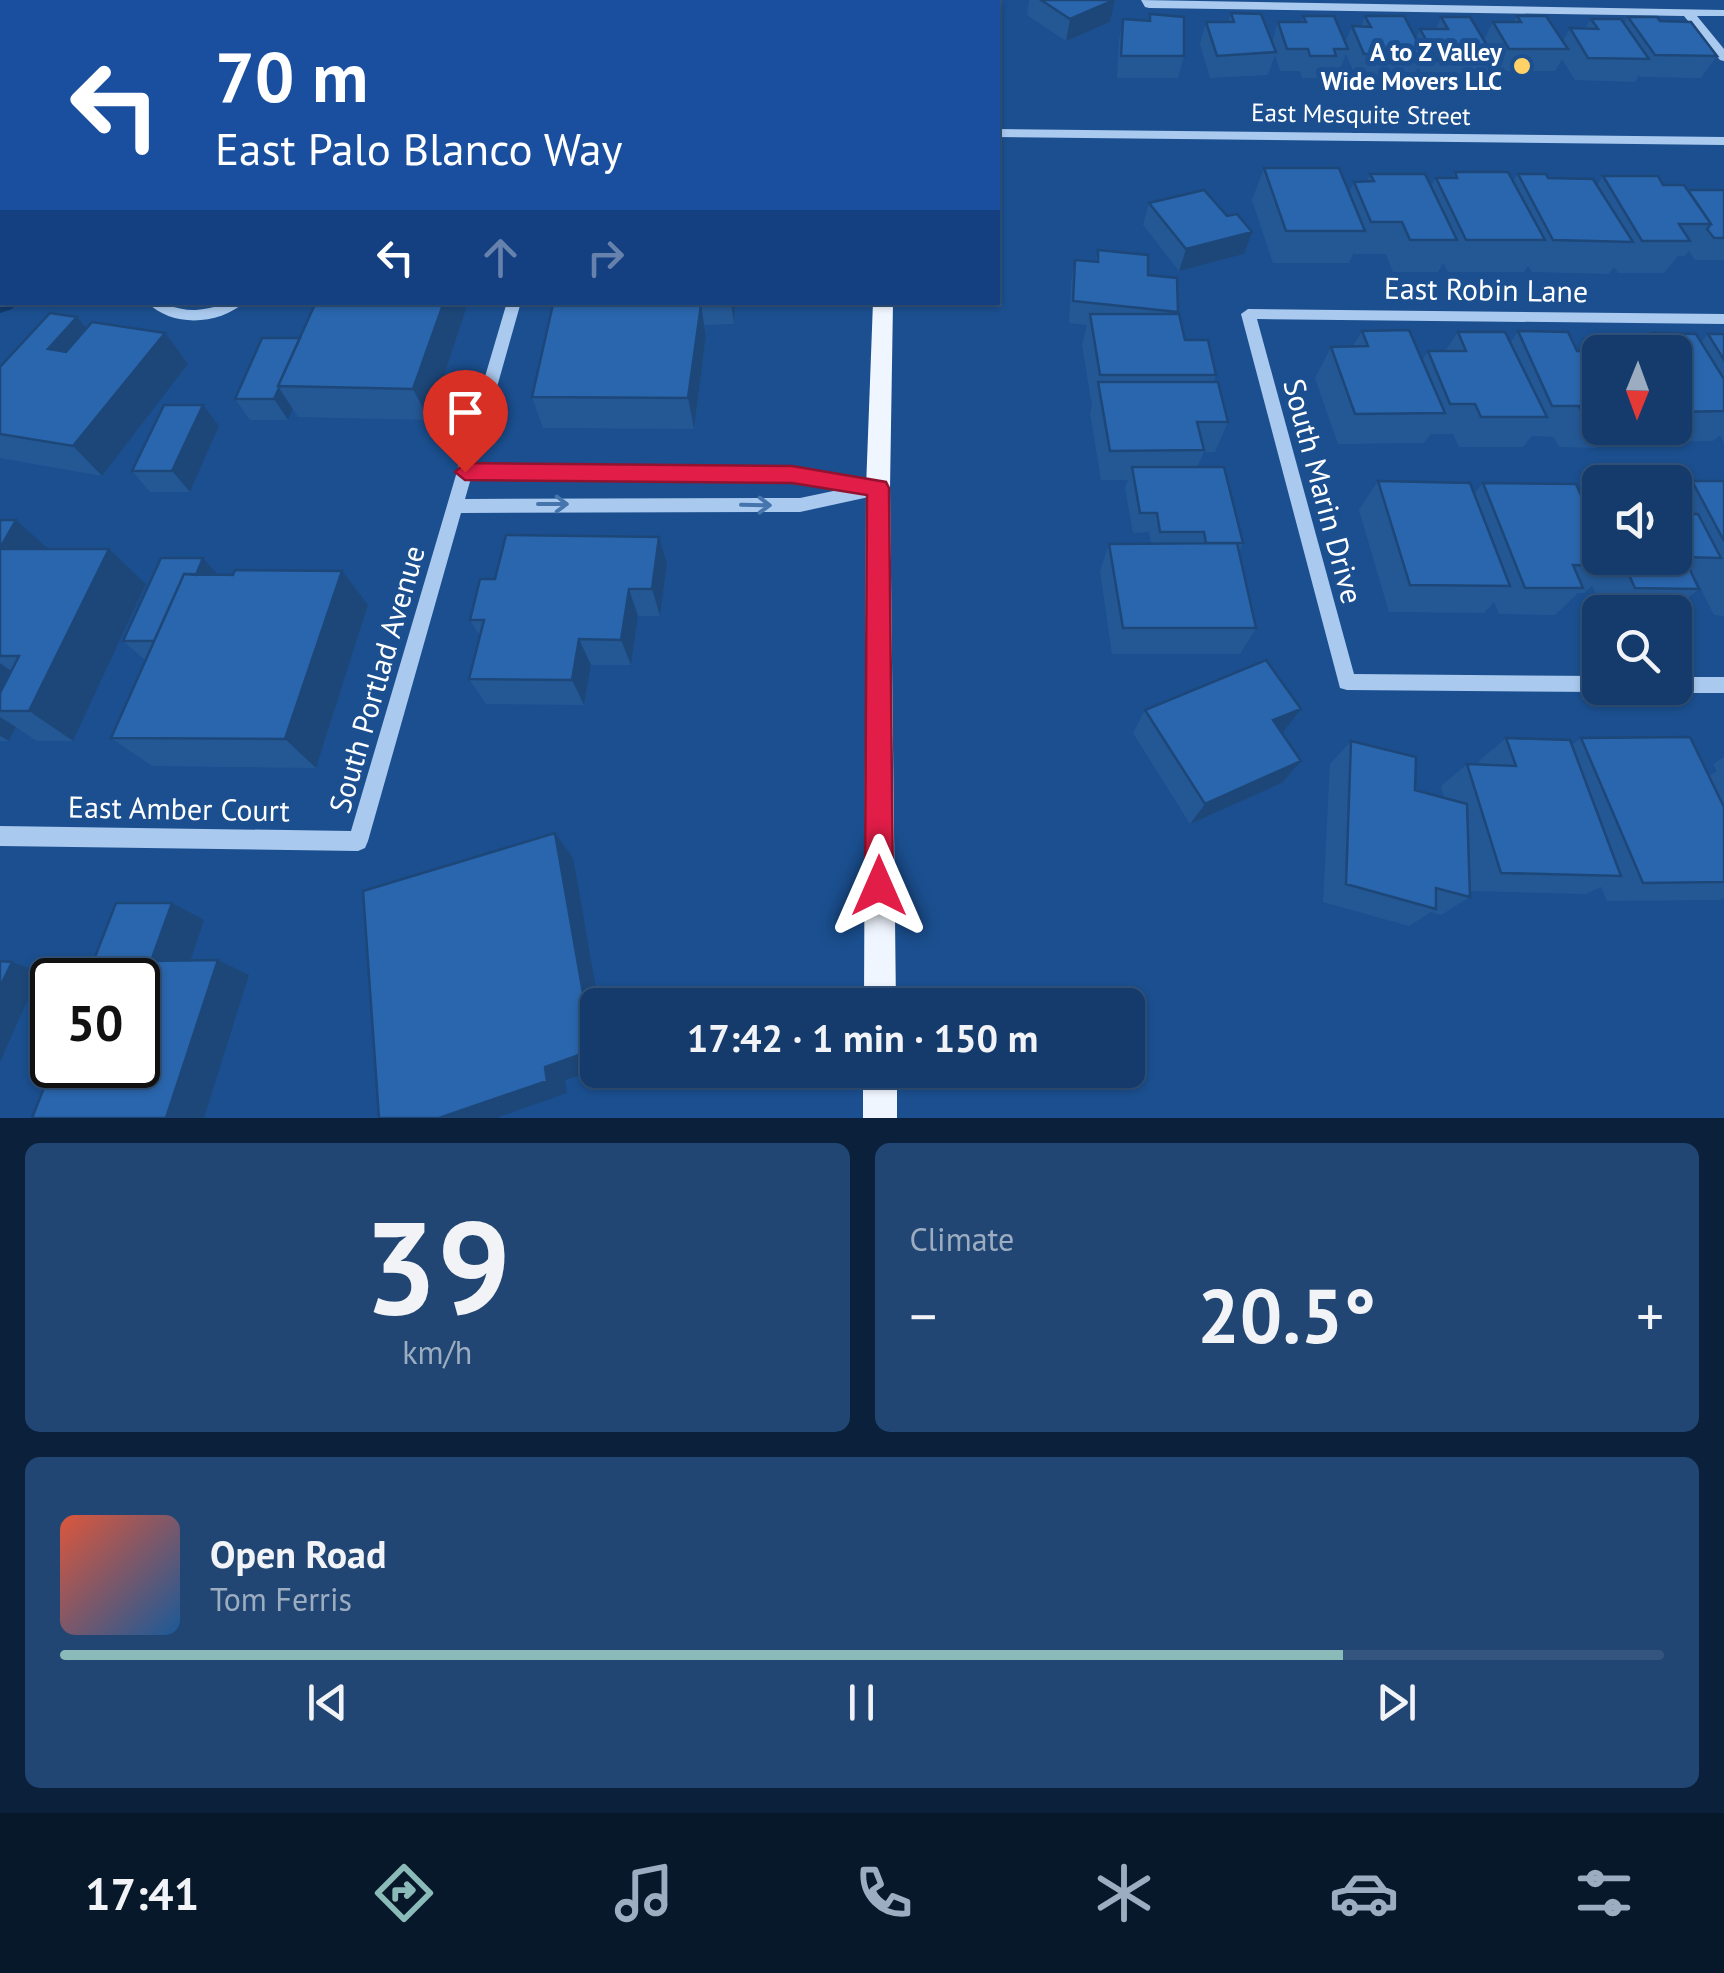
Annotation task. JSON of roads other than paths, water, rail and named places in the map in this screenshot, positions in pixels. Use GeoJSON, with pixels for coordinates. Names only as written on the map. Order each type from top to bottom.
{"type":"FeatureCollection","features":[{"type":"Feature","properties":{"kind":"main road"},"geometry":{"type":"LineString","coordinates":[[880,988],[878,488],[883,305]]}},
{"type":"Feature","properties":{"kind":"main road"},"geometry":{"type":"LineString","coordinates":[[880,1088],[880,1118]]}},
{"type":"Feature","properties":{"kind":"street"},"geometry":{"type":"LineString","coordinates":[[1148,3],[1724,13]]}},
{"type":"Feature","properties":{"kind":"street"},"geometry":{"type":"LineString","coordinates":[[1688,13],[1724,58]]}},
{"type":"Feature","properties":{"kind":"street","name":"East Mesquite Street"},"geometry":{"type":"LineString","coordinates":[[1000,133],[1724,142]]}},
{"type":"Feature","properties":{"kind":"street"},"geometry":{"type":"LineString","coordinates":[[160,305],[178,315],[196,316],[229,305]]}},
{"type":"Feature","properties":{"kind":"street","name":"South Portlad Avenue"},"geometry":{"type":"LineString","coordinates":[[358,841],[513,305]]}},
{"type":"Feature","properties":{"kind":"street","name":"East Robin Lane"},"geometry":{"type":"LineString","coordinates":[[1248,314],[1724,318]]}},
{"type":"Feature","properties":{"kind":"street","name":"South Marin Drive"},"geometry":{"type":"LineString","coordinates":[[1248,314],[1347,682],[1582,684]]}},
{"type":"Feature","properties":{"kind":"street"},"geometry":{"type":"LineString","coordinates":[[465,472],[792,474],[878,488]]}},
{"type":"Feature","properties":{"kind":"street"},"geometry":{"type":"LineString","coordinates":[[699,504],[703,473]]}},
{"type":"Feature","properties":{"kind":"street"},"geometry":{"type":"LineString","coordinates":[[456,506],[800,504],[878,488]]}},
{"type":"Feature","properties":{"kind":"street"},"geometry":{"type":"LineString","coordinates":[[1692,685],[1724,685]]}},
{"type":"Feature","properties":{"kind":"street","name":"East Amber Court"},"geometry":{"type":"LineString","coordinates":[[0,836],[358,841]]}},
{"type":"Feature","properties":{"kind":"place","name":"A to Z Valley Wide Movers LLC"},"geometry":{"type":"Point","coordinates":[1522,66]}}]}
